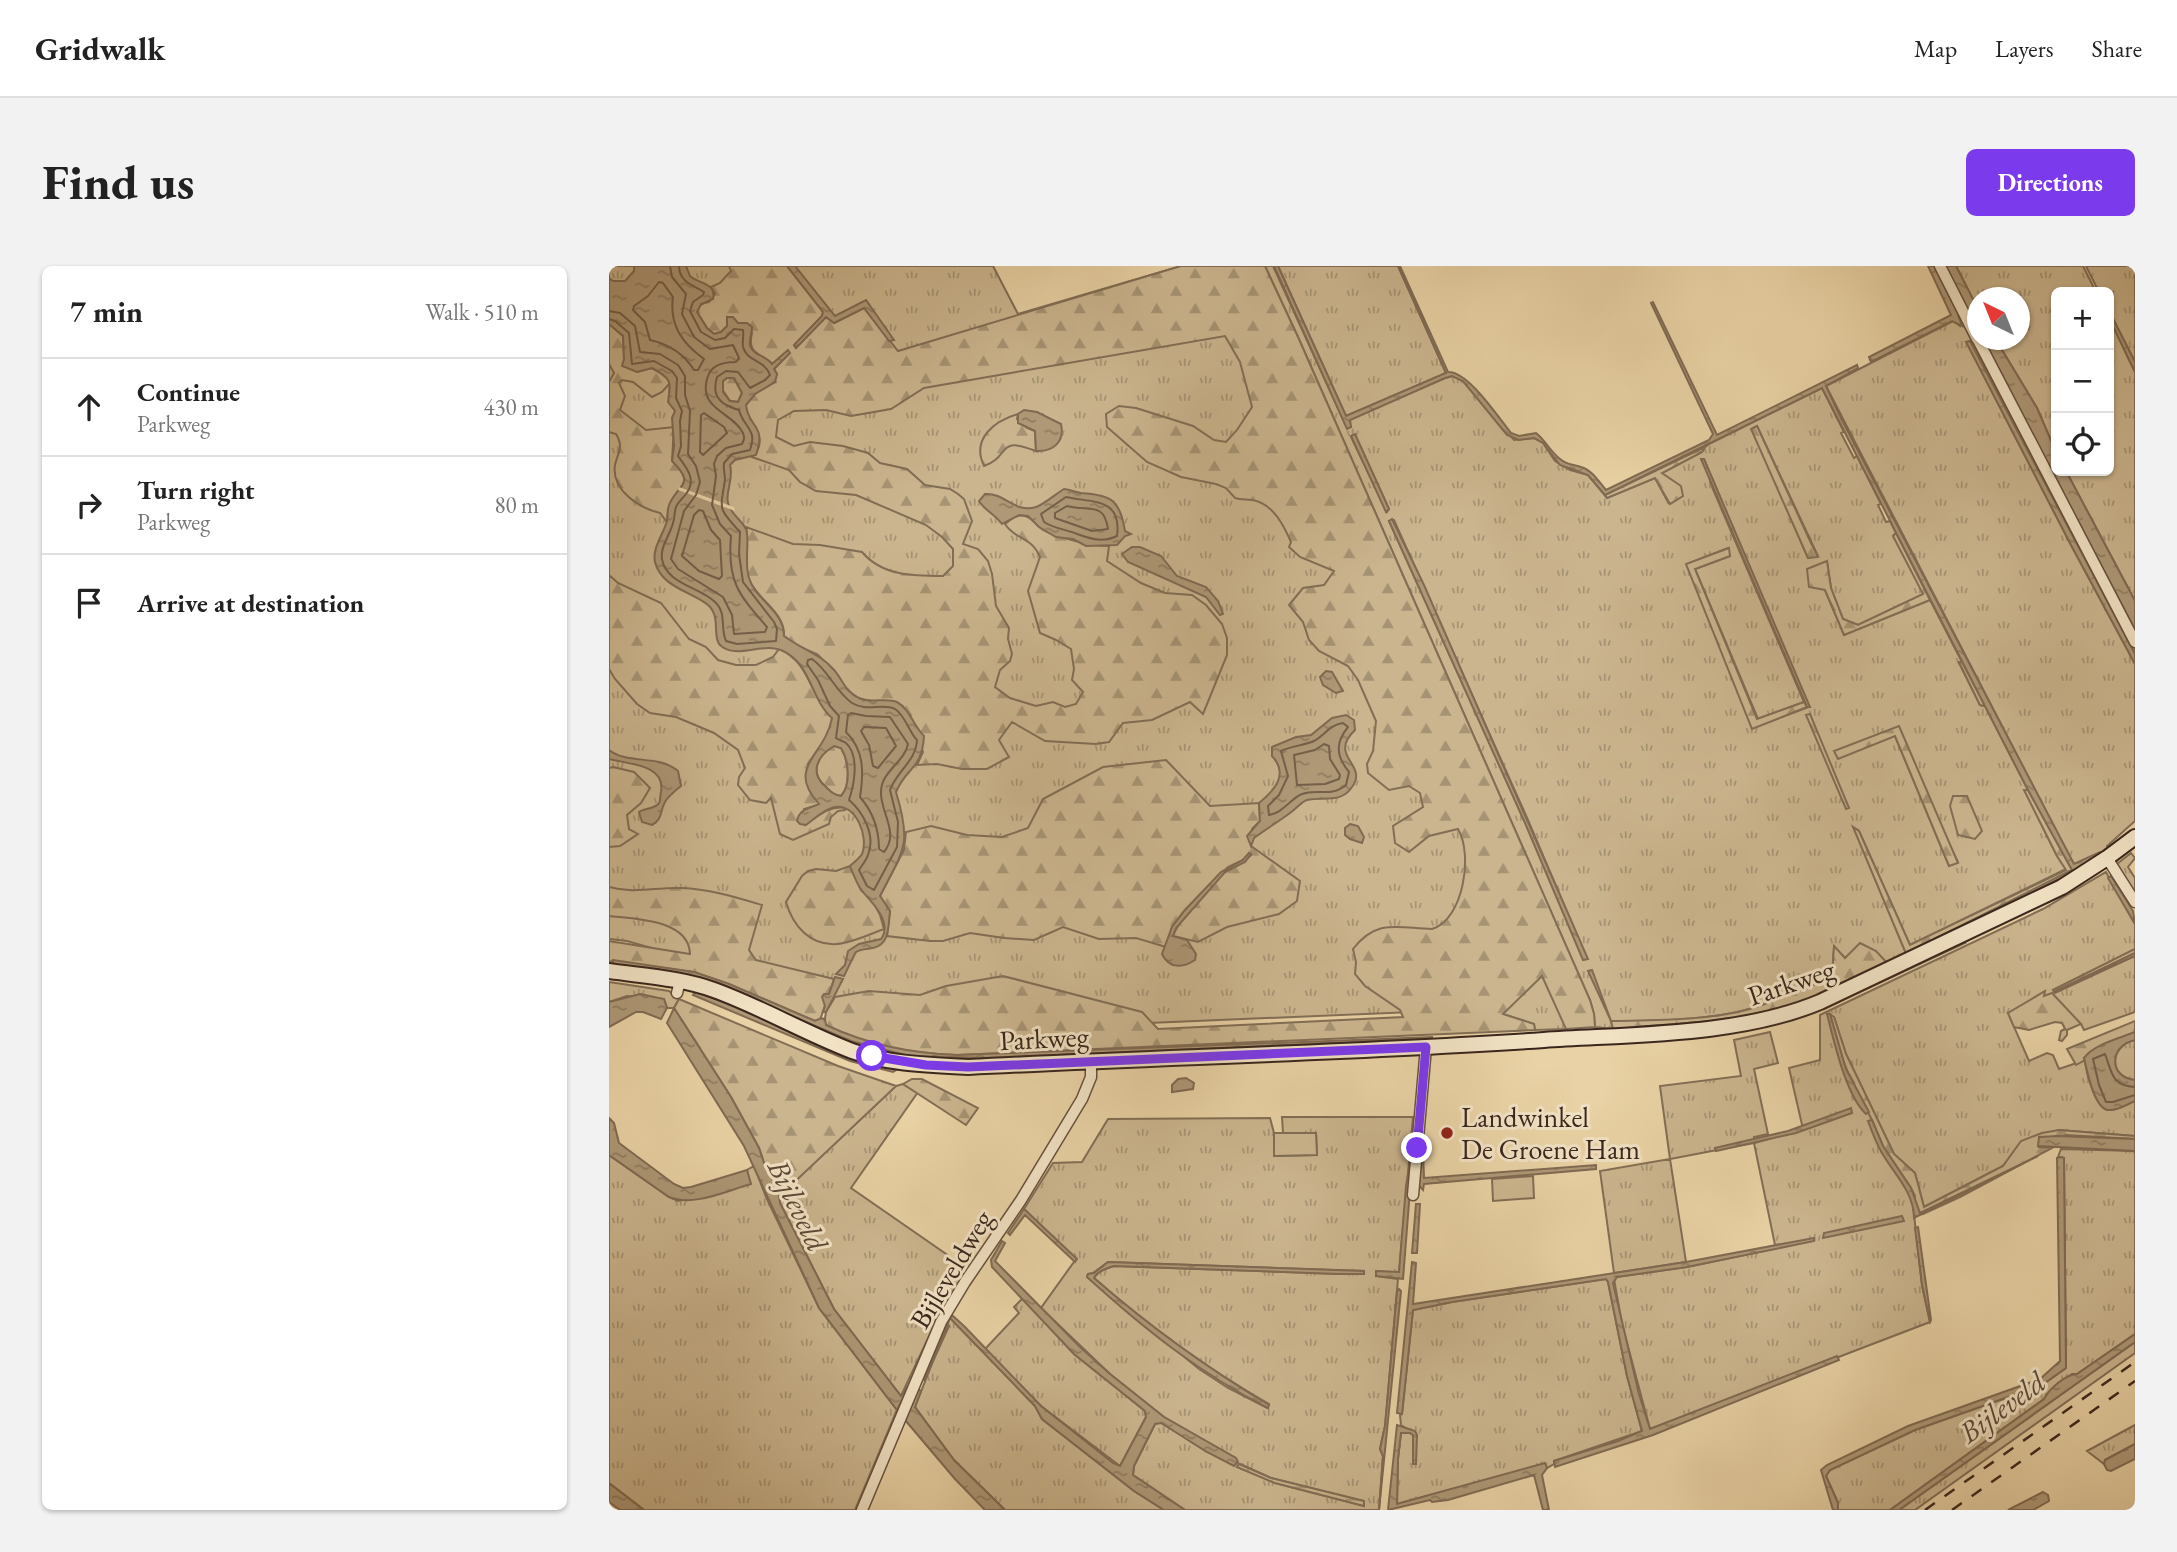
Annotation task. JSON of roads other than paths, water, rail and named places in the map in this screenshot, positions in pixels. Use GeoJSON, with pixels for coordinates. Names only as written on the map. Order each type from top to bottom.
{"type":"FeatureCollection","features":[{"type":"Feature","properties":{"kind":"street"},"geometry":{"type":"LineString","coordinates":[[1940,266],[1967,318]]}},
{"type":"Feature","properties":{"kind":"street"},"geometry":{"type":"LineString","coordinates":[[1984,350],[2135,642]]}},
{"type":"Feature","properties":{"kind":"street","name":"Parkweg"},"geometry":{"type":"LineString","coordinates":[[609,971],[679,987],[715,990],[854,1051],[926,1065],[968,1067],[1426,1047],[1682,1031],[1758,1022],[1820,1002],[2061,887],[2108,858],[2135,837]]}},
{"type":"Feature","properties":{"kind":"street"},"geometry":{"type":"LineString","coordinates":[[2108,858],[2135,902]]}},
{"type":"Feature","properties":{"kind":"street"},"geometry":{"type":"LineString","coordinates":[[1413,1195],[1426,1047]]}},
{"type":"Feature","properties":{"kind":"street","name":"Bijleveldweg"},"geometry":{"type":"LineString","coordinates":[[862,1510],[941,1322],[1021,1200],[1082,1099],[1091,1077],[1091,1060]]}},
{"type":"Feature","properties":{"kind":"water"},"geometry":{"type":"Polygon","coordinates":[[[634,266],[686,266],[690,276],[710,287],[714,294],[713,299],[701,304],[697,312],[714,334],[727,326],[727,317],[733,317],[738,323],[747,323],[752,327],[751,348],[772,364],[788,350],[790,353],[774,369],[777,374],[775,382],[755,394],[746,405],[759,437],[756,455],[735,460],[730,465],[728,503],[746,529],[749,578],[757,593],[780,619],[784,636],[829,664],[855,696],[864,700],[897,702],[909,713],[924,736],[917,762],[896,792],[904,824],[904,836],[900,856],[880,896],[890,911],[887,934],[879,946],[856,952],[844,976],[836,974],[845,965],[848,951],[859,944],[881,939],[885,926],[880,913],[860,888],[850,866],[861,856],[864,847],[862,831],[855,816],[849,810],[835,807],[806,825],[797,821],[802,811],[819,804],[810,791],[806,771],[828,731],[832,718],[825,711],[807,675],[795,659],[779,649],[731,651],[724,648],[717,640],[715,616],[708,605],[670,583],[658,570],[655,562],[655,552],[667,521],[669,505],[684,480],[672,461],[672,418],[675,411],[668,402],[669,381],[652,368],[637,372],[622,366],[623,336],[609,324],[609,278],[613,281],[625,281],[634,271],[634,266]],[[734,378],[723,381],[723,392],[730,401],[738,402],[742,393],[734,378]],[[834,746],[823,755],[817,765],[817,771],[821,782],[833,793],[841,796],[848,779],[847,766],[841,748],[834,746]]]}},
{"type":"Feature","properties":{"kind":"water"},"geometry":{"type":"Polygon","coordinates":[[[787,266],[795,266],[835,316],[866,300],[894,340],[889,341],[864,308],[834,323],[826,317],[796,348],[794,345],[823,312],[787,266]]]}},
{"type":"Feature","properties":{"kind":"water"},"geometry":{"type":"Polygon","coordinates":[[[1274,266],[1278,266],[1346,416],[1446,373],[1400,266],[1448,372],[1456,374],[1473,387],[1511,433],[1519,436],[1536,433],[1560,459],[1589,471],[1606,490],[1709,440],[1713,434],[1651,303],[1653,302],[1717,435],[1857,365],[1858,368],[1826,386],[1840,416],[2074,864],[2100,852],[2101,854],[2068,875],[1934,941],[2072,870],[2028,790],[1822,388],[1605,495],[1588,475],[1560,465],[1543,443],[1534,438],[1519,440],[1507,435],[1463,381],[1452,376],[1350,420],[1351,427],[1347,429],[1274,266]]]}},
{"type":"Feature","properties":{"kind":"water"},"geometry":{"type":"Polygon","coordinates":[[[1928,266],[1934,266],[1962,326],[1952,321],[1871,362],[1869,357],[1951,315],[1928,266]]]}},
{"type":"Feature","properties":{"kind":"water"},"geometry":{"type":"Polygon","coordinates":[[[1945,266],[1956,266],[1967,287],[1967,309],[1945,266]]]}},
{"type":"Feature","properties":{"kind":"water"},"geometry":{"type":"Polygon","coordinates":[[[2114,321],[2135,362],[2135,372],[2114,328],[2114,321]]]}},
{"type":"Feature","properties":{"kind":"water"},"geometry":{"type":"Polygon","coordinates":[[[1970,350],[1975,350],[2135,654],[2135,664],[1970,350]]]}},
{"type":"Feature","properties":{"kind":"water"},"geometry":{"type":"Polygon","coordinates":[[[1988,350],[2002,350],[2037,408],[2051,440],[2051,470],[1988,350]]]}},
{"type":"Feature","properties":{"kind":"water"},"geometry":{"type":"Polygon","coordinates":[[[1024,410],[1037,412],[1061,424],[1061,436],[1056,445],[1048,450],[1036,451],[1035,431],[1018,423],[1018,414],[1024,410]]]}},
{"type":"Feature","properties":{"kind":"water"},"geometry":{"type":"Polygon","coordinates":[[[1355,434],[1389,509],[1386,512],[1351,436],[1355,434]]]}},
{"type":"Feature","properties":{"kind":"water"},"geometry":{"type":"Polygon","coordinates":[[[1701,459],[1704,459],[1810,707],[1807,707],[1701,459]]]}},
{"type":"Feature","properties":{"kind":"water"},"geometry":{"type":"Polygon","coordinates":[[[2054,476],[2069,476],[2135,601],[2135,630],[2054,476]]]}},
{"type":"Feature","properties":{"kind":"water"},"geometry":{"type":"Polygon","coordinates":[[[1064,489],[1100,495],[1113,501],[1120,512],[1125,531],[1131,534],[1125,536],[1117,545],[1086,546],[1073,539],[1056,537],[1039,527],[1028,516],[1019,515],[1002,524],[979,501],[985,494],[992,494],[1022,508],[1029,508],[1039,506],[1064,489]]]}},
{"type":"Feature","properties":{"kind":"water"},"geometry":{"type":"Polygon","coordinates":[[[1392,519],[1424,585],[1588,959],[1583,960],[1525,823],[1389,521],[1392,519]]]}},
{"type":"Feature","properties":{"kind":"water"},"geometry":{"type":"Polygon","coordinates":[[[1132,547],[1140,547],[1161,556],[1177,576],[1206,587],[1218,601],[1223,614],[1220,615],[1206,597],[1128,562],[1122,554],[1132,547]]]}},
{"type":"Feature","properties":{"kind":"water"},"geometry":{"type":"Polygon","coordinates":[[[1326,671],[1332,672],[1343,691],[1336,693],[1323,685],[1320,677],[1326,671]]]}},
{"type":"Feature","properties":{"kind":"water"},"geometry":{"type":"Polygon","coordinates":[[[1346,715],[1354,720],[1355,730],[1345,747],[1356,772],[1352,787],[1337,798],[1305,801],[1254,838],[1251,846],[1247,836],[1260,821],[1259,803],[1275,787],[1280,775],[1272,756],[1272,747],[1296,737],[1311,735],[1332,718],[1346,715]]]}},
{"type":"Feature","properties":{"kind":"water"},"geometry":{"type":"Polygon","coordinates":[[[609,750],[625,757],[661,763],[678,771],[681,786],[667,799],[660,817],[652,825],[642,822],[639,812],[660,802],[661,783],[658,776],[644,767],[609,759],[609,750]]]}},
{"type":"Feature","properties":{"kind":"water"},"geometry":{"type":"Polygon","coordinates":[[[1350,824],[1358,826],[1364,837],[1362,843],[1345,835],[1345,828],[1350,824]]]}},
{"type":"Feature","properties":{"kind":"water"},"geometry":{"type":"Polygon","coordinates":[[[1251,854],[1245,862],[1225,872],[1176,928],[1173,936],[1187,940],[1196,954],[1195,960],[1186,965],[1172,965],[1162,954],[1172,927],[1221,872],[1243,860],[1251,854]]]}},
{"type":"Feature","properties":{"kind":"water"},"geometry":{"type":"Polygon","coordinates":[[[2111,876],[2133,911],[2135,924],[2108,878],[2111,876]]]}},
{"type":"Feature","properties":{"kind":"water"},"geometry":{"type":"Polygon","coordinates":[[[2135,953],[2135,956],[2054,992],[2135,953]]]}},
{"type":"Feature","properties":{"kind":"water"},"geometry":{"type":"Polygon","coordinates":[[[613,960],[694,972],[815,1021],[825,1019],[826,1025],[858,1038],[890,1047],[940,1054],[1433,1037],[989,1058],[909,1056],[851,1041],[735,992],[613,964],[613,960]]]}},
{"type":"Feature","properties":{"kind":"water"},"geometry":{"type":"Polygon","coordinates":[[[1592,970],[1611,1021],[1588,971],[1592,970]]]}},
{"type":"Feature","properties":{"kind":"water"},"geometry":{"type":"Polygon","coordinates":[[[835,977],[843,979],[826,1012],[823,1012],[825,1006],[822,997],[829,994],[835,977]]]}},
{"type":"Feature","properties":{"kind":"water"},"geometry":{"type":"Polygon","coordinates":[[[695,992],[725,1002],[848,1055],[896,1070],[893,1072],[850,1061],[693,995],[695,992]]]}},
{"type":"Feature","properties":{"kind":"water"},"geometry":{"type":"Polygon","coordinates":[[[640,994],[664,999],[667,1008],[661,1019],[636,1012],[609,1027],[609,1002],[640,994]]]}},
{"type":"Feature","properties":{"kind":"water"},"geometry":{"type":"Polygon","coordinates":[[[674,1008],[731,1097],[759,1148],[764,1163],[785,1191],[779,1196],[780,1203],[834,1309],[901,1396],[911,1382],[897,1410],[819,1308],[744,1146],[667,1023],[674,1008]]]}},
{"type":"Feature","properties":{"kind":"water"},"geometry":{"type":"Polygon","coordinates":[[[1827,1014],[1830,1014],[1846,1069],[1869,1112],[1866,1114],[1852,1095],[1827,1014]]]}},
{"type":"Feature","properties":{"kind":"water"},"geometry":{"type":"Polygon","coordinates":[[[2135,1032],[2135,1040],[2120,1048],[2115,1062],[2120,1074],[2135,1080],[2135,1101],[2108,1110],[2103,1108],[2095,1096],[2084,1058],[2101,1045],[2135,1032]]]}},
{"type":"Feature","properties":{"kind":"water"},"geometry":{"type":"Polygon","coordinates":[[[1186,1078],[1194,1083],[1193,1089],[1172,1092],[1172,1085],[1178,1079],[1186,1078]]]}},
{"type":"Feature","properties":{"kind":"water"},"geometry":{"type":"Polygon","coordinates":[[[1851,1108],[1852,1113],[1796,1133],[1716,1151],[1715,1148],[1788,1131],[1851,1108]]]}},
{"type":"Feature","properties":{"kind":"water"},"geometry":{"type":"Polygon","coordinates":[[[609,1118],[614,1123],[619,1143],[674,1184],[683,1188],[691,1187],[747,1170],[751,1184],[699,1199],[678,1200],[669,1197],[609,1155],[609,1118]]]}},
{"type":"Feature","properties":{"kind":"water"},"geometry":{"type":"Polygon","coordinates":[[[1872,1120],[1883,1146],[1911,1188],[1920,1213],[2038,1156],[1914,1218],[1911,1200],[1874,1137],[1868,1121],[1872,1120]]]}},
{"type":"Feature","properties":{"kind":"water"},"geometry":{"type":"Polygon","coordinates":[[[2039,1137],[2135,1139],[2135,1151],[2038,1146],[2039,1137]]]}},
{"type":"Feature","properties":{"kind":"water"},"geometry":{"type":"Polygon","coordinates":[[[1412,1150],[1403,1279],[1376,1276],[1376,1271],[1399,1272],[1406,1186],[1412,1150]]]}},
{"type":"Feature","properties":{"kind":"water"},"geometry":{"type":"Polygon","coordinates":[[[1423,1150],[1424,1178],[1596,1165],[1596,1169],[1424,1184],[1423,1190],[1418,1185],[1423,1150]]]}},
{"type":"Feature","properties":{"kind":"water"},"geometry":{"type":"Polygon","coordinates":[[[2062,1157],[2066,1368],[2042,1385],[1915,1430],[1830,1470],[1826,1476],[1838,1503],[1838,1510],[1833,1510],[1821,1470],[1827,1465],[1908,1426],[2040,1379],[2060,1361],[2057,1158],[2062,1157]]]}},
{"type":"Feature","properties":{"kind":"water"},"geometry":{"type":"Polygon","coordinates":[[[1416,1204],[1420,1204],[1417,1253],[1412,1253],[1416,1204]]]}},
{"type":"Feature","properties":{"kind":"water"},"geometry":{"type":"Polygon","coordinates":[[[1024,1209],[1077,1259],[1075,1262],[1025,1215],[1010,1235],[1008,1233],[1024,1209]]]}},
{"type":"Feature","properties":{"kind":"water"},"geometry":{"type":"Polygon","coordinates":[[[1902,1216],[1904,1221],[1823,1238],[1824,1233],[1902,1216]]]}},
{"type":"Feature","properties":{"kind":"water"},"geometry":{"type":"Polygon","coordinates":[[[1918,1227],[1930,1322],[1922,1285],[1915,1228],[1918,1227]]]}},
{"type":"Feature","properties":{"kind":"water"},"geometry":{"type":"Polygon","coordinates":[[[1814,1238],[1814,1241],[1687,1267],[1617,1277],[1613,1283],[1650,1429],[1837,1356],[1839,1360],[1653,1435],[1555,1467],[1554,1461],[1642,1431],[1606,1279],[1413,1310],[1402,1414],[1397,1413],[1412,1262],[1416,1263],[1413,1304],[1686,1262],[1814,1238]]]}},
{"type":"Feature","properties":{"kind":"water"},"geometry":{"type":"Polygon","coordinates":[[[1002,1241],[1005,1243],[995,1261],[1080,1347],[1164,1417],[1236,1458],[1238,1462],[1234,1466],[1161,1423],[1155,1424],[1134,1466],[1133,1475],[1185,1510],[1164,1510],[1134,1491],[1042,1419],[1035,1406],[950,1318],[952,1315],[965,1327],[1041,1406],[1120,1466],[1146,1417],[1145,1411],[1074,1354],[992,1267],[991,1260],[1002,1241]]]}},
{"type":"Feature","properties":{"kind":"water"},"geometry":{"type":"Polygon","coordinates":[[[1108,1262],[1364,1271],[1364,1274],[1114,1266],[1095,1276],[1094,1278],[1157,1330],[1269,1405],[1268,1408],[1195,1365],[1129,1314],[1087,1277],[1108,1262]]]}},
{"type":"Feature","properties":{"kind":"water"},"geometry":{"type":"Polygon","coordinates":[[[1399,1289],[1401,1291],[1379,1510],[1383,1456],[1380,1449],[1385,1426],[1399,1289]]]}},
{"type":"Feature","properties":{"kind":"water"},"geometry":{"type":"Polygon","coordinates":[[[947,1325],[949,1326],[924,1381],[947,1325]]]}},
{"type":"Feature","properties":{"kind":"water"},"geometry":{"type":"Polygon","coordinates":[[[2135,1334],[2135,1342],[1899,1510],[1890,1510],[2044,1399],[2063,1379],[2077,1374],[2135,1334]]]}},
{"type":"Feature","properties":{"kind":"water"},"geometry":{"type":"Polygon","coordinates":[[[918,1389],[921,1391],[915,1407],[954,1460],[1005,1510],[985,1510],[905,1420],[918,1389]]]}},
{"type":"Feature","properties":{"kind":"water"},"geometry":{"type":"Polygon","coordinates":[[[1397,1425],[1415,1431],[1417,1435],[1416,1464],[1413,1464],[1413,1435],[1401,1433],[1397,1504],[1545,1463],[1547,1468],[1542,1475],[1549,1510],[1543,1510],[1534,1475],[1448,1500],[1430,1500],[1388,1510],[1397,1425]]]}},
{"type":"Feature","properties":{"kind":"water"},"geometry":{"type":"Polygon","coordinates":[[[2135,1444],[2135,1459],[2111,1471],[2107,1470],[2105,1460],[2135,1444]]]}},
{"type":"Feature","properties":{"kind":"water"},"geometry":{"type":"Polygon","coordinates":[[[609,1483],[644,1510],[620,1510],[609,1502],[609,1483]]]}},
{"type":"Feature","properties":{"kind":"water"},"geometry":{"type":"Polygon","coordinates":[[[2043,1492],[2048,1495],[2049,1501],[2033,1510],[2008,1510],[2043,1492]]]}},
{"type":"Feature","properties":{"kind":"railway"},"geometry":{"type":"LineString","coordinates":[[1925,1510],[2135,1362]]}},
{"type":"Feature","properties":{"kind":"railway"},"geometry":{"type":"LineString","coordinates":[[1952,1510],[2135,1381]]}},
{"type":"Feature","properties":{"kind":"place","name":"Landwinkel De Groene Ham"},"geometry":{"type":"Point","coordinates":[1447,1133]}},
{"type":"Feature","properties":{"kind":"water label","name":"Bijleveld"},"geometry":{"type":"Point","coordinates":[798,1205]}},
{"type":"Feature","properties":{"kind":"water label","name":"Bijleveld"},"geometry":{"type":"Point","coordinates":[2002,1407]}}]}
